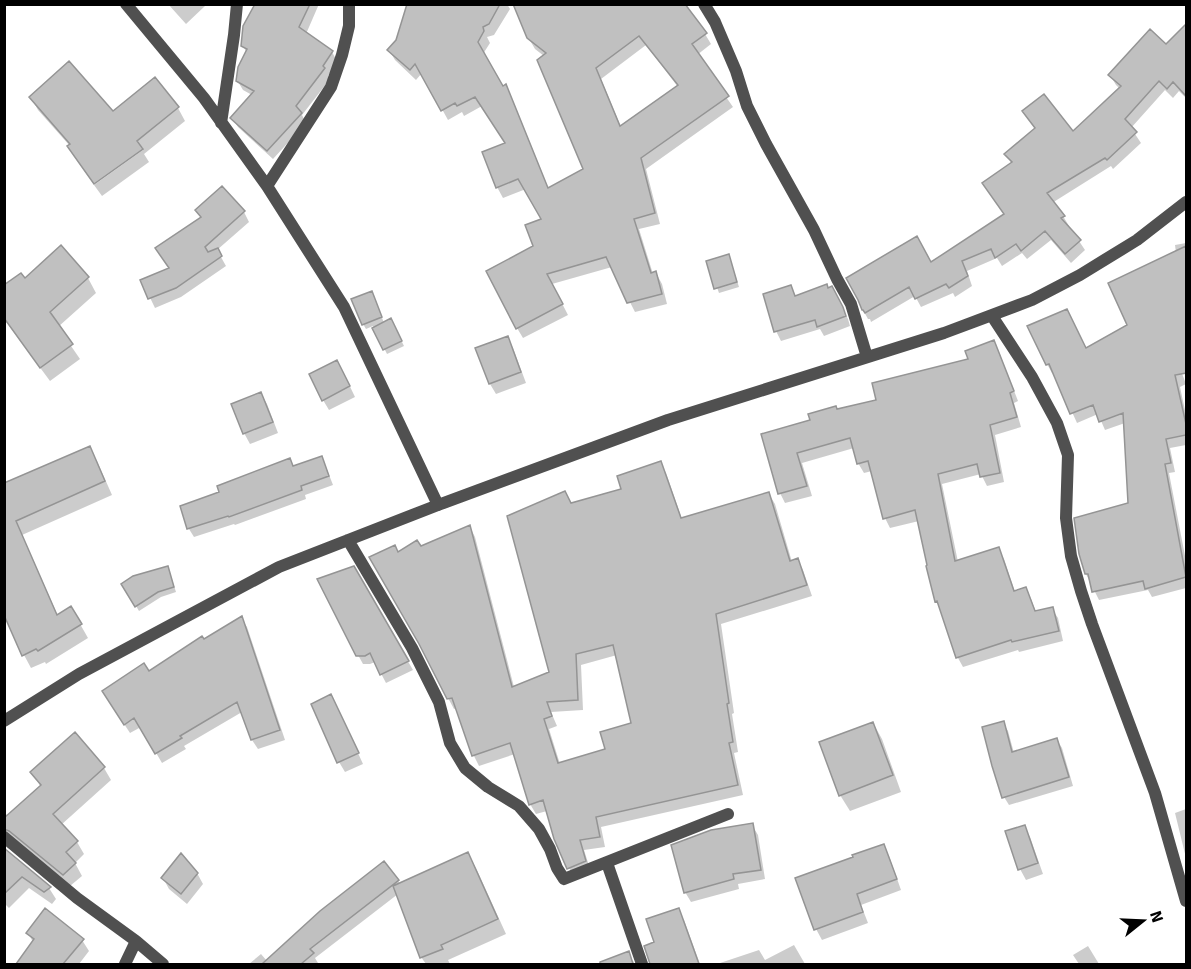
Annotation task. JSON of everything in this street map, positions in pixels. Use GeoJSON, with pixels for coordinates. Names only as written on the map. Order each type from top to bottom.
{"type":"FeatureCollection","features":[{"type":"Feature","properties":{"kind":"street"},"geometry":{"type":"LineString","coordinates":[[126,4],[204,98],[267,186],[344,307],[438,505]]}},
{"type":"Feature","properties":{"kind":"street"},"geometry":{"type":"LineString","coordinates":[[221,123],[237,4]]}},
{"type":"Feature","properties":{"kind":"street"},"geometry":{"type":"LineString","coordinates":[[267,186],[331,87],[349,26],[349,4]]}},
{"type":"Feature","properties":{"kind":"street"},"geometry":{"type":"LineString","coordinates":[[704,4],[715,22],[736,71],[747,106],[851,304],[867,357]]}},
{"type":"Feature","properties":{"kind":"street"},"geometry":{"type":"LineString","coordinates":[[4,721],[79,674],[279,567],[668,420],[944,333],[1032,300],[1080,275],[1137,240],[1186,202]]}},
{"type":"Feature","properties":{"kind":"street"},"geometry":{"type":"LineString","coordinates":[[992,316],[1032,376],[1057,423],[1068,455],[1066,518],[1071,556],[1092,624],[1155,793],[1186,901]]}},
{"type":"Feature","properties":{"kind":"street"},"geometry":{"type":"LineString","coordinates":[[348,540],[412,648],[439,702],[450,743],[465,768],[488,787],[519,806],[539,830],[564,879],[728,814]]}},
{"type":"Feature","properties":{"kind":"street"},"geometry":{"type":"LineString","coordinates":[[4,837],[77,898],[136,941],[163,964]]}},
{"type":"Feature","properties":{"kind":"street"},"geometry":{"type":"LineString","coordinates":[[607,863],[642,964]]}},
{"type":"Feature","properties":{"kind":"street"},"geometry":{"type":"LineString","coordinates":[[125,964],[136,941]]}},
{"type":"Feature","properties":{"kind":"building"},"geometry":{"type":"Polygon","coordinates":[[[255,4],[310,4],[299,27],[333,51],[323,66],[325,68],[296,106],[302,113],[267,151],[230,118],[254,91],[236,81],[238,67],[247,49],[241,46],[243,26],[255,4]]]}},
{"type":"Feature","properties":{"kind":"building"},"geometry":{"type":"Polygon","coordinates":[[[407,4],[500,4],[489,24],[483,27],[484,31],[478,42],[503,86],[506,84],[548,188],[583,169],[537,60],[546,53],[527,38],[513,4],[685,4],[707,33],[692,44],[729,96],[641,158],[655,213],[634,219],[651,273],[656,271],[662,294],[627,303],[606,257],[547,274],[563,304],[516,329],[486,271],[533,246],[525,225],[541,219],[518,179],[496,188],[482,152],[505,143],[475,97],[457,106],[455,103],[441,111],[415,64],[410,70],[387,50],[396,40],[407,4]],[[639,36],[596,68],[620,126],[678,85],[639,36]]]}},
{"type":"Feature","properties":{"kind":"building"},"geometry":{"type":"Polygon","coordinates":[[[1186,24],[1186,96],[1173,82],[1167,89],[1159,81],[1125,119],[1137,132],[1107,160],[1105,158],[1047,193],[1065,216],[1061,218],[1081,240],[1065,254],[1045,231],[1021,251],[1016,244],[995,258],[991,249],[962,261],[968,276],[949,288],[946,284],[915,299],[909,287],[865,313],[862,310],[846,278],[917,236],[931,262],[1004,214],[982,183],[1012,162],[1004,154],[1035,128],[1022,111],[1044,94],[1073,131],[1121,86],[1108,75],[1150,29],[1166,44],[1186,24]]]}},
{"type":"Feature","properties":{"kind":"building"},"geometry":{"type":"Polygon","coordinates":[[[69,61],[113,111],[155,77],[179,107],[137,141],[143,149],[94,184],[67,146],[70,144],[29,97],[69,61]]]}},
{"type":"Feature","properties":{"kind":"building"},"geometry":{"type":"Polygon","coordinates":[[[222,186],[245,211],[205,247],[208,252],[218,248],[222,256],[176,288],[148,299],[140,280],[169,268],[155,248],[201,217],[195,210],[222,186]]]}},
{"type":"Feature","properties":{"kind":"building"},"geometry":{"type":"Polygon","coordinates":[[[61,245],[89,277],[50,312],[73,344],[40,368],[4,318],[4,285],[21,273],[25,278],[61,245]]]}},
{"type":"Feature","properties":{"kind":"building"},"geometry":{"type":"Polygon","coordinates":[[[1186,246],[1186,373],[1175,375],[1186,424],[1186,435],[1166,439],[1171,463],[1165,464],[1186,577],[1145,589],[1143,581],[1092,592],[1088,574],[1085,574],[1079,554],[1074,518],[1128,503],[1123,413],[1099,422],[1093,405],[1070,414],[1049,364],[1046,365],[1027,326],[1067,309],[1086,348],[1127,325],[1108,283],[1186,246]]]}},
{"type":"Feature","properties":{"kind":"building"},"geometry":{"type":"Polygon","coordinates":[[[729,254],[737,282],[714,289],[706,261],[729,254]]]}},
{"type":"Feature","properties":{"kind":"building"},"geometry":{"type":"Polygon","coordinates":[[[827,284],[828,288],[832,286],[846,316],[817,327],[815,320],[774,332],[763,294],[791,285],[795,296],[827,284]]]}},
{"type":"Feature","properties":{"kind":"building"},"geometry":{"type":"Polygon","coordinates":[[[372,291],[382,317],[362,325],[351,299],[372,291]]]}},
{"type":"Feature","properties":{"kind":"building"},"geometry":{"type":"Polygon","coordinates":[[[391,318],[402,341],[383,350],[372,328],[391,318]]]}},
{"type":"Feature","properties":{"kind":"building"},"geometry":{"type":"Polygon","coordinates":[[[508,336],[521,372],[489,384],[475,348],[508,336]]]}},
{"type":"Feature","properties":{"kind":"building"},"geometry":{"type":"Polygon","coordinates":[[[994,340],[1014,391],[1010,393],[1017,417],[990,425],[1000,473],[980,477],[977,464],[938,474],[955,561],[999,547],[1014,591],[1026,587],[1035,611],[1053,607],[1059,631],[1012,642],[1011,640],[956,658],[937,601],[935,602],[915,510],[883,519],[868,461],[857,464],[850,438],[797,453],[807,486],[778,494],[761,434],[810,420],[808,414],[836,406],[837,409],[876,400],[872,383],[968,359],[965,351],[994,340]]]}},
{"type":"Feature","properties":{"kind":"building"},"geometry":{"type":"Polygon","coordinates":[[[337,360],[350,386],[322,401],[309,374],[337,360]]]}},
{"type":"Feature","properties":{"kind":"building"},"geometry":{"type":"Polygon","coordinates":[[[261,392],[273,422],[243,434],[231,404],[261,392]]]}},
{"type":"Feature","properties":{"kind":"building"},"geometry":{"type":"Polygon","coordinates":[[[90,446],[105,481],[16,521],[57,615],[71,606],[82,624],[38,651],[36,649],[22,656],[4,615],[4,483],[90,446]]]}},
{"type":"Feature","properties":{"kind":"building"},"geometry":{"type":"Polygon","coordinates":[[[322,456],[329,476],[301,486],[302,490],[229,517],[187,529],[180,506],[219,492],[217,486],[290,458],[293,466],[322,456]]]}},
{"type":"Feature","properties":{"kind":"building"},"geometry":{"type":"Polygon","coordinates":[[[661,461],[681,518],[769,492],[790,561],[798,558],[807,585],[716,614],[733,742],[729,743],[738,785],[596,817],[600,837],[580,840],[586,861],[567,869],[554,839],[543,800],[529,805],[510,743],[472,756],[452,698],[447,699],[419,644],[369,557],[395,545],[398,552],[417,540],[421,546],[470,525],[512,687],[549,672],[507,516],[565,491],[571,503],[621,489],[617,476],[661,461]],[[613,645],[576,654],[578,700],[547,702],[552,716],[544,719],[558,763],[605,749],[600,732],[631,723],[613,645]]]}},
{"type":"Feature","properties":{"kind":"building"},"geometry":{"type":"Polygon","coordinates":[[[168,566],[174,587],[158,592],[135,607],[121,584],[133,576],[168,566]]]}},
{"type":"Feature","properties":{"kind":"building"},"geometry":{"type":"Polygon","coordinates":[[[354,566],[409,661],[380,675],[370,653],[365,656],[356,656],[317,579],[354,566]]]}},
{"type":"Feature","properties":{"kind":"building"},"geometry":{"type":"Polygon","coordinates":[[[242,616],[280,730],[251,740],[237,702],[180,736],[182,738],[155,754],[134,718],[124,725],[102,691],[144,663],[149,671],[202,636],[204,639],[242,616]]]}},
{"type":"Feature","properties":{"kind":"building"},"geometry":{"type":"Polygon","coordinates":[[[331,694],[359,753],[337,763],[311,704],[331,694]]]}},
{"type":"Feature","properties":{"kind":"building"},"geometry":{"type":"Polygon","coordinates":[[[1004,721],[1012,752],[1057,738],[1069,777],[1002,798],[982,727],[1004,721]]]}},
{"type":"Feature","properties":{"kind":"building"},"geometry":{"type":"Polygon","coordinates":[[[873,722],[893,775],[839,796],[819,742],[873,722]]]}},
{"type":"Feature","properties":{"kind":"building"},"geometry":{"type":"Polygon","coordinates":[[[75,732],[105,767],[53,814],[78,841],[66,852],[76,863],[63,875],[4,829],[4,818],[41,785],[30,772],[75,732]]]}},
{"type":"Feature","properties":{"kind":"building"},"geometry":{"type":"Polygon","coordinates":[[[753,823],[761,870],[733,874],[734,879],[684,893],[671,845],[711,830],[753,823]]]}},
{"type":"Feature","properties":{"kind":"building"},"geometry":{"type":"Polygon","coordinates":[[[1025,825],[1038,863],[1018,870],[1005,831],[1025,825]]]}},
{"type":"Feature","properties":{"kind":"building"},"geometry":{"type":"Polygon","coordinates":[[[884,844],[897,879],[857,894],[863,912],[814,930],[795,878],[884,844]]]}},
{"type":"Feature","properties":{"kind":"building"},"geometry":{"type":"Polygon","coordinates":[[[4,848],[51,887],[44,892],[22,877],[4,894],[4,848]]]}},
{"type":"Feature","properties":{"kind":"building"},"geometry":{"type":"Polygon","coordinates":[[[468,852],[498,919],[441,945],[443,949],[420,958],[393,886],[468,852]]]}},
{"type":"Feature","properties":{"kind":"building"},"geometry":{"type":"Polygon","coordinates":[[[181,853],[198,873],[181,894],[161,878],[181,853]]]}},
{"type":"Feature","properties":{"kind":"building"},"geometry":{"type":"Polygon","coordinates":[[[384,861],[399,880],[310,949],[314,953],[301,964],[262,964],[320,911],[384,861]]]}},
{"type":"Feature","properties":{"kind":"building"},"geometry":{"type":"Polygon","coordinates":[[[45,908],[84,939],[63,964],[16,964],[34,939],[26,933],[45,908]]]}},
{"type":"Feature","properties":{"kind":"building"},"geometry":{"type":"Polygon","coordinates":[[[679,908],[699,964],[650,964],[644,946],[654,942],[646,919],[679,908]]]}},
{"type":"Feature","properties":{"kind":"building"},"geometry":{"type":"Polygon","coordinates":[[[629,951],[633,964],[600,964],[600,962],[629,951]]]}}]}
